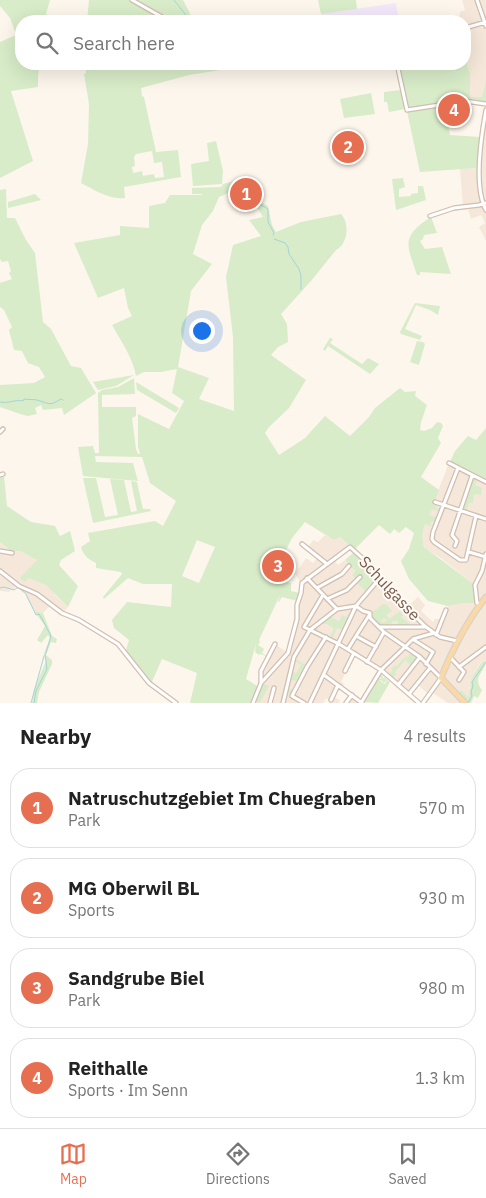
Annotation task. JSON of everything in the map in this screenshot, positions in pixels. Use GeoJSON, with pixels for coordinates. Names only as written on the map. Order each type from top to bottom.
{"type":"FeatureCollection","features":[{"type":"Feature","properties":{"kind":"main road"},"geometry":{"type":"LineString","coordinates":[[465,703],[441,678],[457,641],[472,615],[486,597]]}},
{"type":"Feature","properties":{"kind":"street"},"geometry":{"type":"LineString","coordinates":[[132,0],[158,15]]}},
{"type":"Feature","properties":{"kind":"street"},"geometry":{"type":"LineString","coordinates":[[471,27],[485,24],[477,0]]}},
{"type":"Feature","properties":{"kind":"street"},"geometry":{"type":"LineString","coordinates":[[398,70],[407,111],[465,100],[486,104]]}},
{"type":"Feature","properties":{"kind":"street"},"geometry":{"type":"LineString","coordinates":[[486,110],[480,166],[486,210]]}},
{"type":"Feature","properties":{"kind":"street"},"geometry":{"type":"LineString","coordinates":[[480,166],[486,166]]}},
{"type":"Feature","properties":{"kind":"street"},"geometry":{"type":"LineString","coordinates":[[430,216],[454,208],[484,203]]}},
{"type":"Feature","properties":{"kind":"street"},"geometry":{"type":"LineString","coordinates":[[449,463],[486,482]]}},
{"type":"Feature","properties":{"kind":"street"},"geometry":{"type":"LineString","coordinates":[[458,468],[433,532],[432,538],[434,542],[460,560],[466,560],[476,516]]}},
{"type":"Feature","properties":{"kind":"street"},"geometry":{"type":"LineString","coordinates":[[456,546],[457,541],[452,535],[472,476]]}},
{"type":"Feature","properties":{"kind":"street"},"geometry":{"type":"LineString","coordinates":[[435,502],[486,519]]}},
{"type":"Feature","properties":{"kind":"street"},"geometry":{"type":"LineString","coordinates":[[261,682],[288,653],[297,619],[297,605],[302,583],[327,564],[302,544]]}},
{"type":"Feature","properties":{"kind":"street","name":"Schulgasse"},"geometry":{"type":"LineString","coordinates":[[327,564],[350,547],[370,564],[393,595],[435,634],[457,641]]}},
{"type":"Feature","properties":{"kind":"street"},"geometry":{"type":"LineString","coordinates":[[0,551],[12,553]]}},
{"type":"Feature","properties":{"kind":"street"},"geometry":{"type":"LineString","coordinates":[[469,552],[486,556],[482,571],[475,585],[480,605]]}},
{"type":"Feature","properties":{"kind":"street"},"geometry":{"type":"LineString","coordinates":[[317,588],[342,574],[349,566]]}},
{"type":"Feature","properties":{"kind":"street"},"geometry":{"type":"LineString","coordinates":[[0,571],[19,586],[37,594],[62,613],[82,622],[121,646],[150,685],[176,703]]}},
{"type":"Feature","properties":{"kind":"street"},"geometry":{"type":"LineString","coordinates":[[327,599],[347,590],[360,577]]}},
{"type":"Feature","properties":{"kind":"street"},"geometry":{"type":"LineString","coordinates":[[307,578],[337,609]]}},
{"type":"Feature","properties":{"kind":"street"},"geometry":{"type":"LineString","coordinates":[[310,703],[356,606],[380,578]]}},
{"type":"Feature","properties":{"kind":"street"},"geometry":{"type":"LineString","coordinates":[[323,595],[304,627],[348,649],[381,670],[419,703]]}},
{"type":"Feature","properties":{"kind":"street"},"geometry":{"type":"LineString","coordinates":[[283,703],[294,657],[310,630],[337,609],[356,606],[370,614]]}},
{"type":"Feature","properties":{"kind":"street"},"geometry":{"type":"LineString","coordinates":[[324,675],[362,703],[381,670],[413,639],[435,634],[446,610]]}},
{"type":"Feature","properties":{"kind":"street"},"geometry":{"type":"LineString","coordinates":[[370,614],[370,618],[378,627],[420,657],[441,678],[423,703]]}},
{"type":"Feature","properties":{"kind":"street"},"geometry":{"type":"LineString","coordinates":[[348,649],[360,627],[370,614]]}},
{"type":"Feature","properties":{"kind":"street"},"geometry":{"type":"LineString","coordinates":[[378,627],[426,626]]}},
{"type":"Feature","properties":{"kind":"street"},"geometry":{"type":"LineString","coordinates":[[367,662],[384,632]]}},
{"type":"Feature","properties":{"kind":"street"},"geometry":{"type":"LineString","coordinates":[[356,636],[376,647]]}},
{"type":"Feature","properties":{"kind":"street"},"geometry":{"type":"LineString","coordinates":[[304,703],[292,696],[326,637]]}},
{"type":"Feature","properties":{"kind":"street"},"geometry":{"type":"LineString","coordinates":[[413,639],[433,652],[426,664]]}},
{"type":"Feature","properties":{"kind":"street"},"geometry":{"type":"LineString","coordinates":[[253,703],[261,682],[261,670],[275,644]]}},
{"type":"Feature","properties":{"kind":"street"},"geometry":{"type":"LineString","coordinates":[[459,667],[486,646]]}},
{"type":"Feature","properties":{"kind":"street"},"geometry":{"type":"LineString","coordinates":[[288,653],[294,657]]}},
{"type":"Feature","properties":{"kind":"street"},"geometry":{"type":"LineString","coordinates":[[345,671],[354,653]]}},
{"type":"Feature","properties":{"kind":"street"},"geometry":{"type":"LineString","coordinates":[[398,685],[420,657]]}},
{"type":"Feature","properties":{"kind":"street"},"geometry":{"type":"LineString","coordinates":[[450,657],[465,673],[459,680]]}},
{"type":"Feature","properties":{"kind":"street"},"geometry":{"type":"LineString","coordinates":[[409,694],[430,668]]}},
{"type":"Feature","properties":{"kind":"street"},"geometry":{"type":"LineString","coordinates":[[331,700],[338,685]]}},
{"type":"Feature","properties":{"kind":"street"},"geometry":{"type":"LineString","coordinates":[[270,703],[274,688]]}},
{"type":"Feature","properties":{"kind":"street"},"geometry":{"type":"LineString","coordinates":[[346,703],[352,695]]}},
{"type":"Feature","properties":{"kind":"shaded area"},"geometry":{"type":"Polygon","coordinates":[[[462,0],[486,0],[486,103],[470,100],[471,15],[460,15],[460,12],[465,10],[462,0]]]}},
{"type":"Feature","properties":{"kind":"shaded area"},"geometry":{"type":"Polygon","coordinates":[[[396,3],[398,15],[321,15],[396,3]]]}},
{"type":"Feature","properties":{"kind":"shaded area"},"geometry":{"type":"Polygon","coordinates":[[[486,110],[486,241],[479,227],[485,223],[481,215],[471,219],[468,209],[481,207],[482,205],[478,163],[486,110]]]}},
{"type":"Feature","properties":{"kind":"shaded area"},"geometry":{"type":"Polygon","coordinates":[[[477,168],[479,204],[463,206],[460,169],[477,168]]]}},
{"type":"Feature","properties":{"kind":"shaded area"},"geometry":{"type":"Polygon","coordinates":[[[449,463],[486,481],[486,662],[482,661],[475,671],[466,703],[448,703],[433,693],[431,695],[428,694],[418,685],[409,696],[383,674],[354,655],[341,682],[344,684],[342,688],[362,701],[360,703],[345,703],[350,696],[338,688],[334,697],[340,700],[339,703],[334,703],[326,698],[323,703],[253,703],[260,683],[260,671],[275,644],[287,652],[295,629],[301,583],[295,574],[306,558],[313,563],[317,558],[307,549],[313,540],[318,542],[325,535],[334,540],[340,537],[350,547],[334,560],[338,565],[345,560],[355,571],[352,575],[380,578],[406,608],[418,597],[425,605],[421,611],[433,622],[444,615],[448,606],[477,603],[475,585],[425,548],[423,542],[422,536],[425,524],[449,463]]]}},
{"type":"Feature","properties":{"kind":"shaded area"},"geometry":{"type":"Polygon","coordinates":[[[0,542],[12,552],[20,551],[37,560],[28,578],[39,580],[55,592],[54,594],[68,607],[62,614],[51,605],[43,613],[34,611],[26,597],[27,595],[15,585],[14,589],[11,589],[9,592],[0,591],[0,542]]]}},
{"type":"Feature","properties":{"kind":"green space"},"geometry":{"type":"Polygon","coordinates":[[[0,0],[50,0],[46,14],[48,15],[15,15],[15,32],[10,18],[0,6],[0,0]]]}},
{"type":"Feature","properties":{"kind":"green space"},"geometry":{"type":"Polygon","coordinates":[[[89,0],[183,0],[191,15],[88,15],[89,0]]]}},
{"type":"Feature","properties":{"kind":"green space"},"geometry":{"type":"Polygon","coordinates":[[[318,0],[356,0],[357,9],[321,14],[318,0]]]}},
{"type":"Feature","properties":{"kind":"green space"},"geometry":{"type":"Polygon","coordinates":[[[15,35],[15,70],[39,70],[38,87],[11,91],[33,161],[0,178],[0,42],[15,35]]]}},
{"type":"Feature","properties":{"kind":"green space"},"geometry":{"type":"Polygon","coordinates":[[[86,70],[221,70],[189,75],[141,88],[156,152],[178,150],[181,177],[124,187],[125,198],[108,196],[81,183],[88,144],[89,104],[84,74],[86,70]],[[152,151],[136,154],[134,157],[135,166],[132,167],[133,173],[142,171],[143,176],[154,174],[155,178],[164,177],[162,162],[154,163],[152,151]]]}},
{"type":"Feature","properties":{"kind":"green space"},"geometry":{"type":"Polygon","coordinates":[[[398,70],[469,70],[470,97],[482,97],[486,82],[486,103],[461,100],[409,109],[406,106],[398,70]]]}},
{"type":"Feature","properties":{"kind":"green space"},"geometry":{"type":"Polygon","coordinates":[[[401,90],[405,109],[389,112],[387,102],[384,102],[384,92],[401,90]]]}},
{"type":"Feature","properties":{"kind":"green space"},"geometry":{"type":"Polygon","coordinates":[[[371,93],[375,114],[344,118],[340,99],[371,93]]]}},
{"type":"Feature","properties":{"kind":"green space"},"geometry":{"type":"Polygon","coordinates":[[[445,106],[450,135],[480,137],[478,163],[483,209],[480,207],[453,211],[452,207],[479,203],[476,168],[420,172],[407,111],[445,106]]]}},
{"type":"Feature","properties":{"kind":"green space"},"geometry":{"type":"Polygon","coordinates":[[[216,141],[223,171],[222,184],[193,186],[191,164],[209,161],[207,143],[216,141]]]}},
{"type":"Feature","properties":{"kind":"green space"},"geometry":{"type":"Polygon","coordinates":[[[403,178],[405,187],[399,189],[399,197],[418,193],[418,186],[423,186],[426,200],[396,210],[392,179],[403,178]]]}},
{"type":"Feature","properties":{"kind":"green space"},"geometry":{"type":"Polygon","coordinates":[[[238,180],[256,199],[268,206],[272,225],[276,232],[301,222],[341,214],[347,228],[345,238],[340,247],[281,314],[287,324],[288,342],[278,347],[271,355],[306,380],[289,408],[265,433],[279,455],[305,438],[325,416],[350,436],[369,417],[375,408],[400,388],[405,392],[416,391],[415,396],[427,405],[420,430],[424,431],[432,428],[437,422],[443,426],[438,438],[441,443],[421,477],[439,490],[434,503],[443,506],[437,505],[436,509],[442,508],[441,512],[432,509],[429,515],[435,517],[439,514],[436,523],[432,521],[430,524],[434,527],[425,524],[422,536],[424,547],[475,585],[477,603],[448,606],[428,601],[409,579],[401,561],[409,549],[414,533],[406,527],[399,533],[394,529],[390,534],[379,525],[354,550],[340,537],[334,540],[305,522],[292,538],[286,550],[295,574],[282,574],[282,581],[291,583],[291,591],[300,593],[297,601],[282,597],[278,602],[280,595],[259,640],[258,645],[264,649],[262,653],[267,656],[259,655],[255,652],[256,644],[246,679],[259,687],[262,683],[269,686],[260,703],[255,700],[252,703],[190,703],[197,673],[162,659],[151,684],[126,650],[129,640],[114,628],[112,620],[127,602],[171,607],[172,584],[143,584],[128,578],[104,599],[103,597],[122,574],[121,572],[96,568],[96,563],[87,557],[81,547],[90,541],[88,533],[155,521],[163,526],[176,501],[150,483],[142,457],[95,456],[96,462],[133,463],[138,481],[83,476],[78,447],[93,446],[95,453],[99,453],[98,393],[102,390],[118,387],[134,378],[135,394],[102,395],[102,407],[136,407],[136,416],[132,418],[138,454],[140,454],[138,446],[138,414],[169,429],[184,401],[172,393],[177,369],[161,372],[144,372],[136,376],[123,343],[112,325],[132,316],[128,308],[124,288],[98,298],[74,243],[120,235],[120,226],[149,228],[149,206],[165,203],[170,195],[202,195],[192,194],[192,188],[221,187],[223,184],[238,180]],[[235,190],[219,197],[213,211],[202,225],[193,254],[212,264],[191,291],[178,367],[209,378],[199,399],[234,411],[233,337],[226,277],[233,245],[261,236],[249,220],[263,217],[256,206],[235,190]],[[197,540],[182,576],[199,583],[215,547],[197,540]]]}},
{"type":"Feature","properties":{"kind":"green space"},"geometry":{"type":"Polygon","coordinates":[[[6,189],[7,218],[15,218],[35,253],[43,322],[51,329],[71,366],[81,368],[96,393],[64,415],[62,408],[43,410],[41,405],[35,408],[37,414],[28,416],[0,407],[0,385],[34,383],[45,377],[39,367],[28,363],[22,351],[14,350],[9,330],[12,327],[4,310],[0,307],[0,283],[12,279],[9,273],[11,271],[8,261],[2,262],[0,259],[0,190],[6,189]]]}},
{"type":"Feature","properties":{"kind":"green space"},"geometry":{"type":"Polygon","coordinates":[[[35,194],[41,200],[8,208],[8,202],[35,194]]]}},
{"type":"Feature","properties":{"kind":"green space"},"geometry":{"type":"Polygon","coordinates":[[[431,217],[437,233],[424,235],[420,241],[425,249],[442,247],[451,274],[420,272],[420,275],[417,275],[409,249],[410,236],[414,230],[431,217]]]}},
{"type":"Feature","properties":{"kind":"green space"},"geometry":{"type":"Polygon","coordinates":[[[415,303],[440,306],[438,315],[416,305],[405,329],[422,336],[420,340],[400,332],[415,303]]]}},
{"type":"Feature","properties":{"kind":"green space"},"geometry":{"type":"Polygon","coordinates":[[[330,338],[333,339],[330,343],[362,364],[368,358],[379,364],[370,374],[328,346],[325,351],[323,349],[330,338]]]}},
{"type":"Feature","properties":{"kind":"green space"},"geometry":{"type":"Polygon","coordinates":[[[417,341],[425,344],[419,365],[410,362],[417,341]]]}},
{"type":"Feature","properties":{"kind":"green space"},"geometry":{"type":"Polygon","coordinates":[[[134,375],[116,386],[98,390],[93,382],[134,375]]]}},
{"type":"Feature","properties":{"kind":"green space"},"geometry":{"type":"Polygon","coordinates":[[[136,382],[179,408],[176,413],[137,390],[136,382]]]}},
{"type":"Feature","properties":{"kind":"green space"},"geometry":{"type":"Polygon","coordinates":[[[486,428],[486,481],[450,462],[455,451],[468,436],[476,440],[486,428]]]}},
{"type":"Feature","properties":{"kind":"green space"},"geometry":{"type":"Polygon","coordinates":[[[4,476],[7,506],[31,522],[55,526],[60,536],[70,531],[75,551],[61,560],[59,565],[78,586],[68,607],[46,585],[28,578],[25,582],[20,578],[37,560],[20,551],[12,552],[0,542],[0,477],[4,476]]]}},
{"type":"Feature","properties":{"kind":"green space"},"geometry":{"type":"Polygon","coordinates":[[[474,477],[477,479],[475,485],[482,488],[481,495],[474,494],[473,503],[469,503],[466,512],[463,508],[474,477]]]}},
{"type":"Feature","properties":{"kind":"green space"},"geometry":{"type":"Polygon","coordinates":[[[83,478],[96,478],[105,517],[118,515],[110,479],[124,480],[131,512],[137,511],[131,481],[137,482],[143,509],[150,509],[151,511],[93,523],[83,478]]]}},
{"type":"Feature","properties":{"kind":"green space"},"geometry":{"type":"Polygon","coordinates":[[[354,552],[380,578],[366,592],[357,583],[361,577],[356,579],[352,575],[355,571],[345,560],[354,552]]]}},
{"type":"Feature","properties":{"kind":"green space"},"geometry":{"type":"Polygon","coordinates":[[[383,604],[386,604],[392,611],[386,615],[389,618],[381,620],[383,623],[400,611],[403,615],[401,617],[413,626],[396,627],[398,621],[392,621],[391,627],[379,626],[369,615],[383,604]]]}},
{"type":"Feature","properties":{"kind":"green space"},"geometry":{"type":"Polygon","coordinates":[[[34,611],[43,613],[52,636],[57,639],[56,643],[51,642],[46,655],[52,660],[52,664],[39,692],[37,703],[32,703],[34,689],[46,661],[44,653],[50,638],[48,635],[41,643],[37,640],[45,626],[34,611]]]}},
{"type":"Feature","properties":{"kind":"green space"},"geometry":{"type":"Polygon","coordinates":[[[348,614],[351,615],[343,631],[337,628],[332,640],[313,630],[320,623],[317,630],[329,638],[334,629],[327,624],[321,624],[329,616],[339,621],[342,615],[347,617],[348,614]]]}},
{"type":"Feature","properties":{"kind":"green space"},"geometry":{"type":"Polygon","coordinates":[[[413,652],[418,658],[412,666],[406,661],[409,656],[395,672],[396,674],[393,678],[388,674],[393,671],[391,669],[395,665],[397,666],[413,652]]]}},
{"type":"Feature","properties":{"kind":"green space"},"geometry":{"type":"Polygon","coordinates":[[[294,658],[307,666],[292,696],[287,693],[288,688],[294,691],[298,682],[290,679],[292,672],[296,673],[301,665],[294,658]]]}},
{"type":"Feature","properties":{"kind":"green space"},"geometry":{"type":"Polygon","coordinates":[[[483,661],[486,662],[485,666],[478,678],[479,686],[482,690],[478,698],[474,696],[471,703],[468,703],[458,693],[461,690],[468,697],[467,701],[469,696],[470,685],[473,676],[483,661]]]}},
{"type":"Feature","properties":{"kind":"green space"},"geometry":{"type":"Polygon","coordinates":[[[384,677],[390,682],[378,703],[363,702],[378,678],[382,679],[384,677]]]}},
{"type":"Feature","properties":{"kind":"waterway"},"geometry":{"type":"LineString","coordinates":[[174,0],[185,15]]}},
{"type":"Feature","properties":{"kind":"waterway"},"geometry":{"type":"LineString","coordinates":[[237,181],[240,185]]}},
{"type":"Feature","properties":{"kind":"waterway"},"geometry":{"type":"LineString","coordinates":[[256,202],[268,209],[268,222],[274,233],[273,235]]}},
{"type":"Feature","properties":{"kind":"waterway"},"geometry":{"type":"LineString","coordinates":[[274,239],[285,243],[288,247],[289,254],[299,269],[301,289]]}},
{"type":"Feature","properties":{"kind":"waterway"},"geometry":{"type":"LineString","coordinates":[[0,402],[23,401],[24,399],[51,404],[61,399],[63,400]]}},
{"type":"Feature","properties":{"kind":"waterway"},"geometry":{"type":"LineString","coordinates":[[0,588],[4,587],[14,590],[18,587],[26,594],[36,615],[39,614],[51,636],[46,653]]}},
{"type":"Feature","properties":{"kind":"waterway"},"geometry":{"type":"LineString","coordinates":[[34,703],[36,691],[47,669],[45,654]]}},
{"type":"Feature","properties":{"kind":"waterway"},"geometry":{"type":"LineString","coordinates":[[31,703],[44,656]]}},
{"type":"Feature","properties":{"kind":"waterway"},"geometry":{"type":"LineString","coordinates":[[468,703],[472,696],[472,682],[486,662]]}},
{"type":"Feature","properties":{"kind":"place","name":"Reithalle"},"geometry":{"type":"Point","coordinates":[454,110]}},
{"type":"Feature","properties":{"kind":"place","name":"MG Oberwil BL"},"geometry":{"type":"Point","coordinates":[348,147]}},
{"type":"Feature","properties":{"kind":"place","name":"Natruschutzgebiet Im Chuegraben"},"geometry":{"type":"Point","coordinates":[246,194]}},
{"type":"Feature","properties":{"kind":"place","name":"Sandgrube Biel"},"geometry":{"type":"Point","coordinates":[278,566]}}]}
